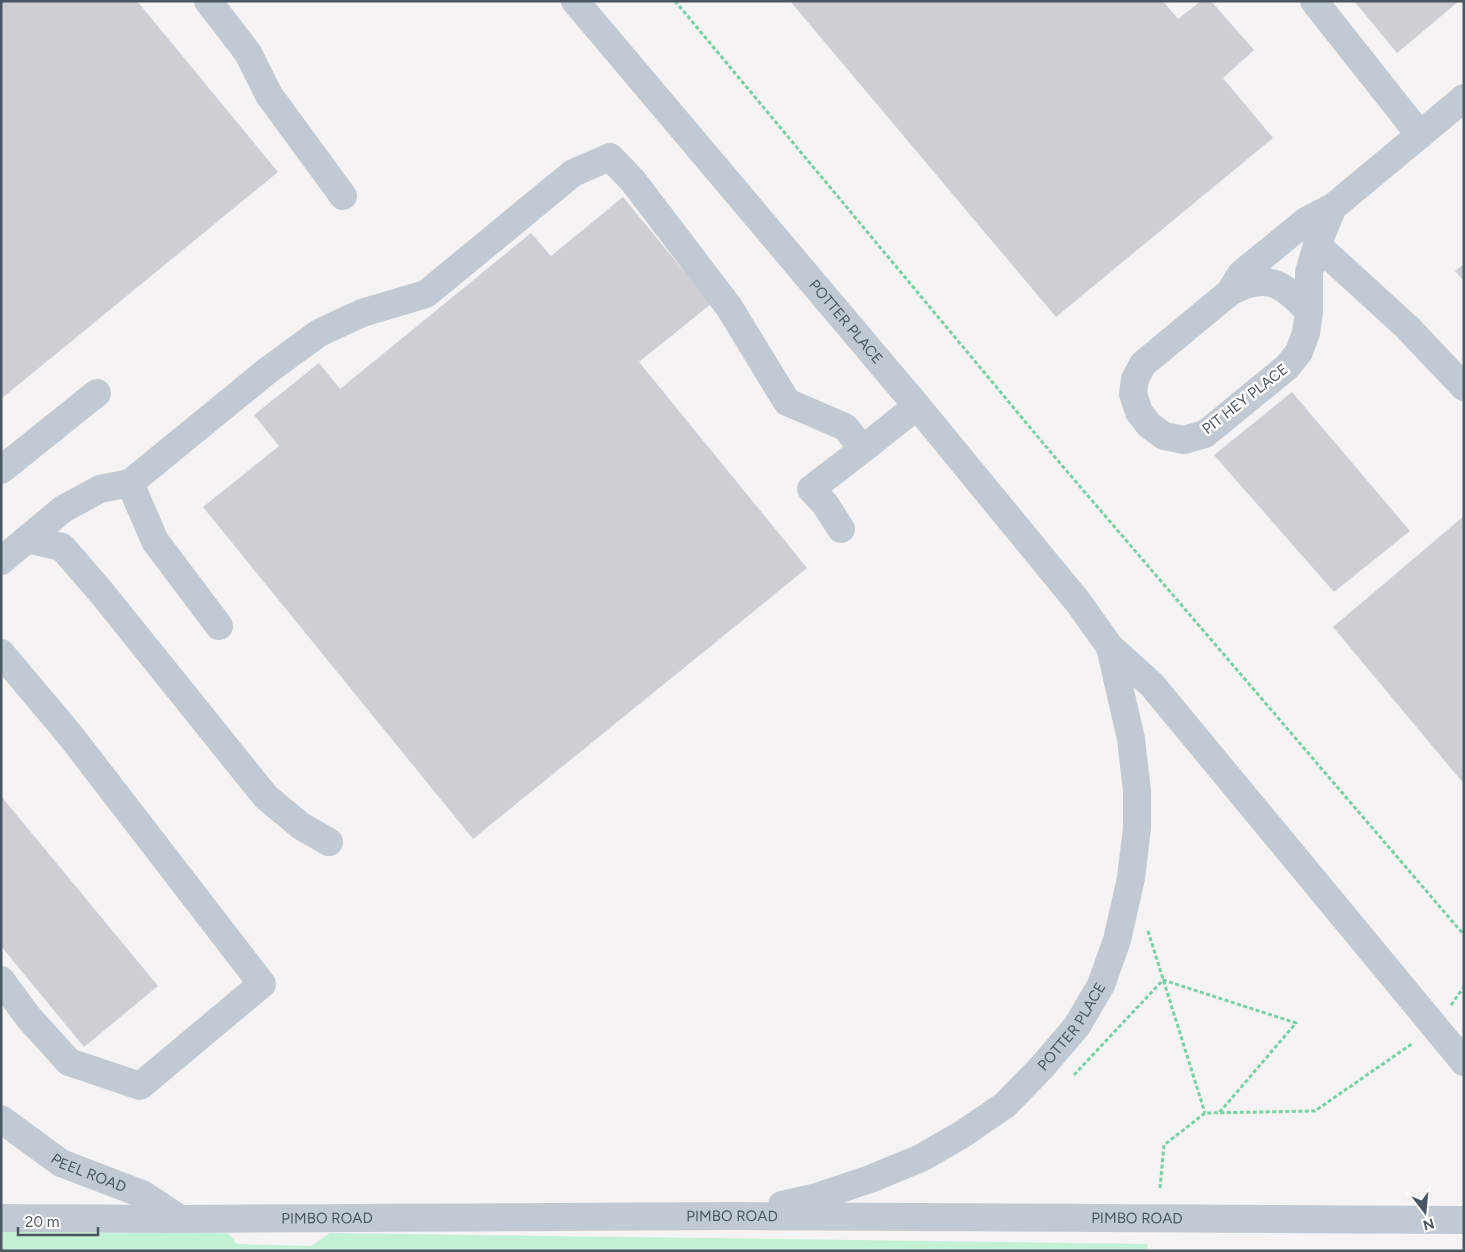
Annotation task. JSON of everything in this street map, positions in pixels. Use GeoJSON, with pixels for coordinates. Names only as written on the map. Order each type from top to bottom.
{"type":"FeatureCollection","features":[{"type":"Feature","properties":{"kind":"street"},"geometry":{"type":"LineString","coordinates":[[208,1],[248,53],[269,95],[343,196]]}},
{"type":"Feature","properties":{"kind":"street","name":"POTTER PLACE"},"geometry":{"type":"LineString","coordinates":[[575,1],[917,406],[1078,602],[1110,648],[1152,686],[1464,1062]]}},
{"type":"Feature","properties":{"kind":"street"},"geometry":{"type":"LineString","coordinates":[[1314,1],[1420,135]]}},
{"type":"Feature","properties":{"kind":"street","name":"PIT HEY PLACE"},"geometry":{"type":"LineString","coordinates":[[1230,292],[1241,274],[1306,221],[1333,207],[1464,98]]}},
{"type":"Feature","properties":{"kind":"street"},"geometry":{"type":"LineString","coordinates":[[1,561],[63,509],[100,490],[130,483],[267,371],[320,333],[362,314],[426,294],[573,172],[610,157],[633,181],[729,307],[786,402],[845,427],[863,449]]}},
{"type":"Feature","properties":{"kind":"street","name":"PIT HEY PLACE"},"geometry":{"type":"LineString","coordinates":[[1309,312],[1290,292],[1278,285],[1254,282],[1230,292],[1143,364],[1135,379],[1132,394],[1139,412],[1148,425],[1164,436],[1184,440],[1205,434],[1287,367],[1299,352],[1306,333],[1309,312],[1308,272],[1333,207]]}},
{"type":"Feature","properties":{"kind":"street"},"geometry":{"type":"LineString","coordinates":[[1317,245],[1408,327],[1464,387]]}},
{"type":"Feature","properties":{"kind":"street"},"geometry":{"type":"LineString","coordinates":[[1,470],[97,393]]}},
{"type":"Feature","properties":{"kind":"street"},"geometry":{"type":"LineString","coordinates":[[841,528],[825,504],[811,488],[917,406]]}},
{"type":"Feature","properties":{"kind":"street"},"geometry":{"type":"LineString","coordinates":[[130,483],[155,541],[219,626]]}},
{"type":"Feature","properties":{"kind":"street"},"geometry":{"type":"LineString","coordinates":[[27,539],[62,547],[101,592],[266,797],[300,826],[329,842]]}},
{"type":"Feature","properties":{"kind":"street","name":"POTTER PLACE"},"geometry":{"type":"LineString","coordinates":[[736,1216],[817,1197],[870,1179],[921,1158],[961,1135],[1005,1105],[1042,1067],[1077,1026],[1101,985],[1117,940],[1131,878],[1137,828],[1138,791],[1131,739],[1110,648]]}},
{"type":"Feature","properties":{"kind":"street"},"geometry":{"type":"LineString","coordinates":[[1,653],[70,735],[262,984],[140,1086],[70,1062],[29,1018],[1,980]]}},
{"type":"Feature","properties":{"kind":"street","name":"PEEL ROAD"},"geometry":{"type":"LineString","coordinates":[[1,1118],[62,1163],[142,1194],[180,1219]]}},
{"type":"Feature","properties":{"kind":"street","name":"PIMBO ROAD"},"geometry":{"type":"LineString","coordinates":[[1,1218],[736,1216],[1464,1220]]}},
{"type":"Feature","properties":{"kind":"path"},"geometry":{"type":"LineString","coordinates":[[675,1],[1053,455],[1464,935]]}},
{"type":"Feature","properties":{"kind":"path"},"geometry":{"type":"LineString","coordinates":[[1146,924],[1205,1113]]}},
{"type":"Feature","properties":{"kind":"path"},"geometry":{"type":"LineString","coordinates":[[1068,1081],[1163,980]]}},
{"type":"Feature","properties":{"kind":"path"},"geometry":{"type":"LineString","coordinates":[[1163,980],[1296,1023],[1219,1113]]}},
{"type":"Feature","properties":{"kind":"path"},"geometry":{"type":"LineString","coordinates":[[1451,1006],[1464,987]]}},
{"type":"Feature","properties":{"kind":"path"},"geometry":{"type":"LineString","coordinates":[[1160,1188],[1164,1145],[1205,1113],[1315,1111],[1412,1043]]}},
{"type":"Feature","properties":{"kind":"green space"},"geometry":{"type":"Polygon","coordinates":[[[1,1232],[228,1233],[237,1244],[311,1246],[330,1233],[1147,1244],[1148,1251],[1,1251],[1,1232]]]}},
{"type":"Feature","properties":{"kind":"building"},"geometry":{"type":"Polygon","coordinates":[[[1,1],[137,1],[278,172],[1,399],[1,1]]]}},
{"type":"Feature","properties":{"kind":"building"},"geometry":{"type":"Polygon","coordinates":[[[790,1],[1163,1],[1178,19],[1201,1],[1211,1],[1254,50],[1223,78],[1273,138],[1056,317],[790,1]]]}},
{"type":"Feature","properties":{"kind":"building"},"geometry":{"type":"Polygon","coordinates":[[[1354,1],[1459,1],[1397,53],[1354,1]]]}},
{"type":"Feature","properties":{"kind":"building"},"geometry":{"type":"Polygon","coordinates":[[[623,197],[711,304],[639,362],[807,568],[473,839],[203,507],[279,446],[254,415],[319,363],[340,389],[531,233],[551,256],[623,197]]]}},
{"type":"Feature","properties":{"kind":"building"},"geometry":{"type":"Polygon","coordinates":[[[1464,264],[1464,281],[1455,271],[1464,264]]]}},
{"type":"Feature","properties":{"kind":"building"},"geometry":{"type":"Polygon","coordinates":[[[1292,392],[1410,531],[1334,592],[1214,455],[1292,392]]]}},
{"type":"Feature","properties":{"kind":"building"},"geometry":{"type":"Polygon","coordinates":[[[1464,516],[1464,784],[1333,627],[1464,516]]]}},
{"type":"Feature","properties":{"kind":"building"},"geometry":{"type":"Polygon","coordinates":[[[1,796],[158,986],[84,1047],[1,946],[1,796]]]}}]}
